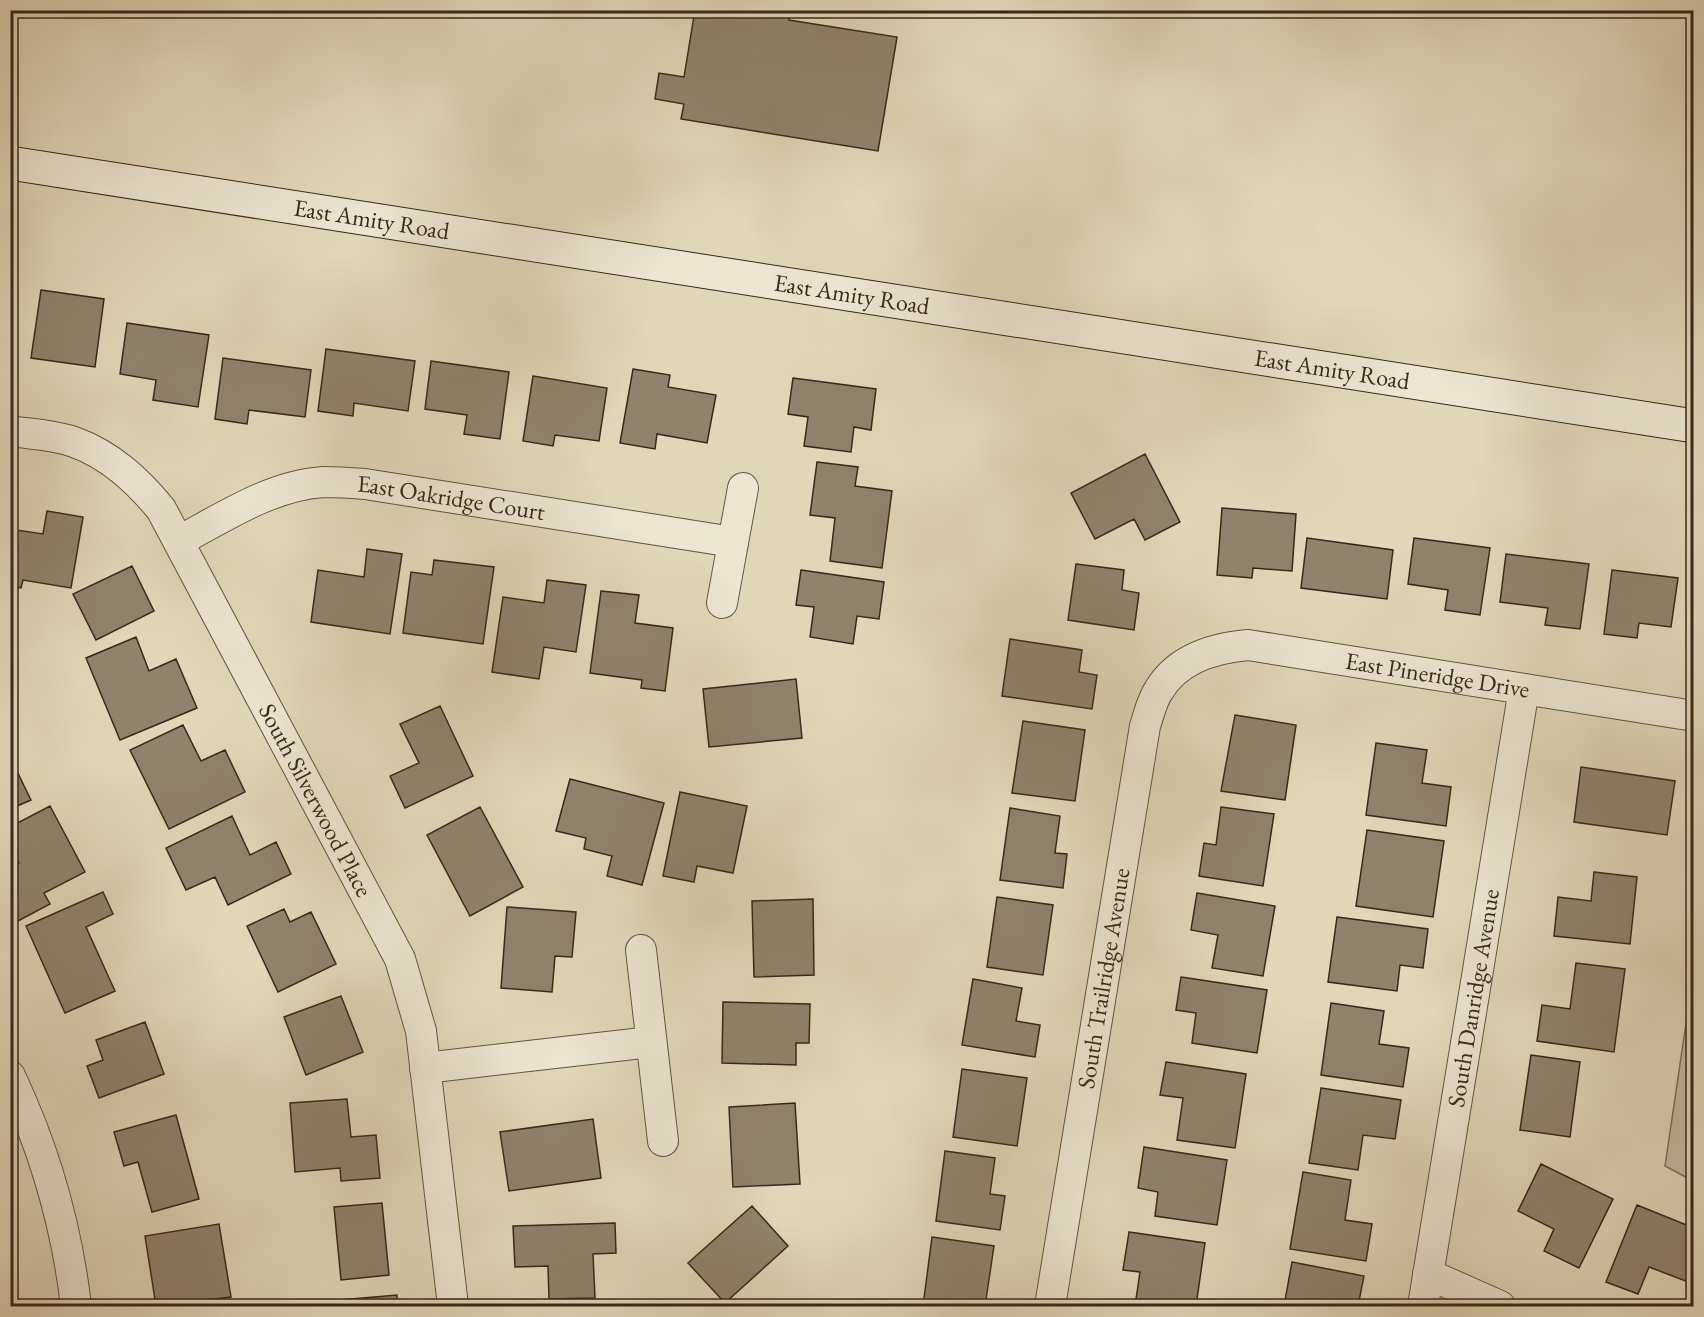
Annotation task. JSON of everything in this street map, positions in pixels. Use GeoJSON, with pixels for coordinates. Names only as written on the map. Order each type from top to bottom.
{"type":"FeatureCollection","features":[{"type":"Feature","properties":{"kind":"street","name":"East Amity Road"},"geometry":{"type":"LineString","coordinates":[[10,163],[1694,426]]}},
{"type":"Feature","properties":{"kind":"street","name":"South Silverwood Place"},"geometry":{"type":"LineString","coordinates":[[10,431],[73,441],[106,458],[136,480],[161,509],[400,959],[417,1013],[453,1306]]}},
{"type":"Feature","properties":{"kind":"street","name":"East Oakridge Court"},"geometry":{"type":"LineString","coordinates":[[179,541],[251,503],[286,489],[323,482],[365,484],[733,542]]}},
{"type":"Feature","properties":{"kind":"street"},"geometry":{"type":"LineString","coordinates":[[722,603],[743,488]]}},
{"type":"Feature","properties":{"kind":"street","name":"East Pineridge Drive"},"geometry":{"type":"LineString","coordinates":[[1185,662],[1218,648],[1248,645],[1694,716]]}},
{"type":"Feature","properties":{"kind":"street","name":"South Trailridge Avenue"},"geometry":{"type":"LineString","coordinates":[[1050,1306],[1145,726],[1159,690],[1185,662]]}},
{"type":"Feature","properties":{"kind":"street","name":"South Danridge Avenue"},"geometry":{"type":"LineString","coordinates":[[1423,1306],[1524,689]]}},
{"type":"Feature","properties":{"kind":"street"},"geometry":{"type":"LineString","coordinates":[[641,950],[663,1141]]}},
{"type":"Feature","properties":{"kind":"street"},"geometry":{"type":"LineString","coordinates":[[425,1068],[651,1042]]}},
{"type":"Feature","properties":{"kind":"street"},"geometry":{"type":"LineString","coordinates":[[10,1076],[24,1106],[48,1176],[66,1247],[76,1306]]}},
{"type":"Feature","properties":{"kind":"street"},"geometry":{"type":"LineString","coordinates":[[1428,1274],[1500,1306]]}},
{"type":"Feature","properties":{"kind":"shaded area"},"geometry":{"type":"Polygon","coordinates":[[[1693,976],[1693,1181],[1665,1166],[1693,976]]]}},
{"type":"Feature","properties":{"kind":"building"},"geometry":{"type":"Polygon","coordinates":[[[695,10],[790,10],[789,20],[897,37],[878,151],[681,119],[684,104],[655,99],[659,73],[684,77],[695,10]]]}},
{"type":"Feature","properties":{"kind":"building"},"geometry":{"type":"Polygon","coordinates":[[[41,290],[104,299],[95,367],[31,358],[41,290]]]}},
{"type":"Feature","properties":{"kind":"building"},"geometry":{"type":"Polygon","coordinates":[[[127,323],[209,335],[198,407],[153,400],[156,380],[120,374],[127,323]]]}},
{"type":"Feature","properties":{"kind":"building"},"geometry":{"type":"Polygon","coordinates":[[[326,349],[415,361],[408,411],[354,403],[353,416],[318,411],[326,349]]]}},
{"type":"Feature","properties":{"kind":"building"},"geometry":{"type":"Polygon","coordinates":[[[223,358],[311,370],[305,417],[249,410],[247,424],[215,419],[223,358]]]}},
{"type":"Feature","properties":{"kind":"building"},"geometry":{"type":"Polygon","coordinates":[[[431,361],[509,372],[500,439],[464,434],[467,415],[425,409],[431,361]]]}},
{"type":"Feature","properties":{"kind":"building"},"geometry":{"type":"Polygon","coordinates":[[[633,369],[670,375],[668,387],[716,395],[707,443],[657,434],[655,449],[620,443],[633,369]]]}},
{"type":"Feature","properties":{"kind":"building"},"geometry":{"type":"Polygon","coordinates":[[[533,376],[607,388],[599,441],[555,435],[553,446],[523,441],[533,376]]]}},
{"type":"Feature","properties":{"kind":"building"},"geometry":{"type":"Polygon","coordinates":[[[793,378],[876,389],[871,430],[854,427],[851,452],[804,446],[808,417],[788,414],[793,378]]]}},
{"type":"Feature","properties":{"kind":"building"},"geometry":{"type":"Polygon","coordinates":[[[1145,454],[1180,522],[1145,540],[1134,519],[1095,539],[1071,493],[1145,454]]]}},
{"type":"Feature","properties":{"kind":"building"},"geometry":{"type":"Polygon","coordinates":[[[817,462],[858,467],[855,486],[892,491],[882,568],[830,561],[835,518],[810,515],[817,462]]]}},
{"type":"Feature","properties":{"kind":"building"},"geometry":{"type":"Polygon","coordinates":[[[1222,508],[1296,514],[1292,571],[1253,568],[1252,578],[1217,575],[1222,508]]]}},
{"type":"Feature","properties":{"kind":"building"},"geometry":{"type":"Polygon","coordinates":[[[47,511],[83,517],[71,588],[23,580],[21,588],[10,586],[10,529],[43,534],[47,511]]]}},
{"type":"Feature","properties":{"kind":"building"},"geometry":{"type":"Polygon","coordinates":[[[1307,538],[1393,550],[1387,599],[1301,588],[1307,538]]]}},
{"type":"Feature","properties":{"kind":"building"},"geometry":{"type":"Polygon","coordinates":[[[1414,538],[1490,548],[1480,615],[1445,610],[1448,590],[1408,584],[1414,538]]]}},
{"type":"Feature","properties":{"kind":"building"},"geometry":{"type":"Polygon","coordinates":[[[367,549],[402,554],[390,634],[311,622],[318,570],[364,577],[367,549]]]}},
{"type":"Feature","properties":{"kind":"building"},"geometry":{"type":"Polygon","coordinates":[[[1506,554],[1589,564],[1580,629],[1545,625],[1548,608],[1500,602],[1506,554]]]}},
{"type":"Feature","properties":{"kind":"building"},"geometry":{"type":"Polygon","coordinates":[[[434,560],[494,567],[483,644],[403,633],[411,572],[432,575],[434,560]]]}},
{"type":"Feature","properties":{"kind":"building"},"geometry":{"type":"Polygon","coordinates":[[[1076,564],[1124,570],[1122,590],[1139,593],[1134,630],[1068,620],[1076,564]]]}},
{"type":"Feature","properties":{"kind":"building"},"geometry":{"type":"Polygon","coordinates":[[[132,566],[154,611],[96,640],[73,594],[132,566]]]}},
{"type":"Feature","properties":{"kind":"building"},"geometry":{"type":"Polygon","coordinates":[[[801,570],[884,582],[879,619],[857,616],[853,644],[810,637],[814,607],[796,605],[801,570]]]}},
{"type":"Feature","properties":{"kind":"building"},"geometry":{"type":"Polygon","coordinates":[[[1612,570],[1678,578],[1671,627],[1639,623],[1637,638],[1604,634],[1612,570]]]}},
{"type":"Feature","properties":{"kind":"building"},"geometry":{"type":"Polygon","coordinates":[[[547,580],[586,585],[576,652],[544,647],[539,679],[492,672],[503,597],[544,603],[547,580]]]}},
{"type":"Feature","properties":{"kind":"building"},"geometry":{"type":"Polygon","coordinates":[[[601,591],[639,595],[635,623],[673,628],[665,691],[641,688],[642,680],[590,673],[601,591]]]}},
{"type":"Feature","properties":{"kind":"building"},"geometry":{"type":"Polygon","coordinates":[[[136,637],[149,671],[176,659],[197,708],[120,740],[86,658],[136,637]]]}},
{"type":"Feature","properties":{"kind":"building"},"geometry":{"type":"Polygon","coordinates":[[[1010,639],[1082,650],[1079,672],[1097,675],[1092,709],[1002,696],[1010,639]]]}},
{"type":"Feature","properties":{"kind":"building"},"geometry":{"type":"Polygon","coordinates":[[[796,679],[802,738],[709,747],[703,689],[796,679]]]}},
{"type":"Feature","properties":{"kind":"building"},"geometry":{"type":"Polygon","coordinates":[[[440,706],[473,776],[405,808],[390,776],[419,763],[400,724],[440,706]]]}},
{"type":"Feature","properties":{"kind":"building"},"geometry":{"type":"Polygon","coordinates":[[[1235,715],[1296,725],[1285,800],[1221,791],[1235,715]]]}},
{"type":"Feature","properties":{"kind":"building"},"geometry":{"type":"Polygon","coordinates":[[[1023,721],[1085,730],[1075,801],[1012,793],[1023,721]]]}},
{"type":"Feature","properties":{"kind":"building"},"geometry":{"type":"Polygon","coordinates":[[[183,725],[201,761],[225,750],[245,792],[169,829],[130,750],[183,725]]]}},
{"type":"Feature","properties":{"kind":"building"},"geometry":{"type":"Polygon","coordinates":[[[1376,743],[1427,750],[1422,783],[1451,787],[1446,826],[1366,815],[1376,743]]]}},
{"type":"Feature","properties":{"kind":"building"},"geometry":{"type":"Polygon","coordinates":[[[10,757],[31,800],[10,809],[10,757]]]}},
{"type":"Feature","properties":{"kind":"building"},"geometry":{"type":"Polygon","coordinates":[[[1581,767],[1675,781],[1667,835],[1574,822],[1581,767]]]}},
{"type":"Feature","properties":{"kind":"building"},"geometry":{"type":"Polygon","coordinates":[[[570,779],[664,803],[642,885],[607,876],[612,856],[584,849],[586,838],[556,831],[570,779]]]}},
{"type":"Feature","properties":{"kind":"building"},"geometry":{"type":"Polygon","coordinates":[[[680,792],[747,806],[733,873],[697,866],[694,882],[663,876],[680,792]]]}},
{"type":"Feature","properties":{"kind":"building"},"geometry":{"type":"Polygon","coordinates":[[[50,806],[85,872],[44,893],[50,904],[18,921],[10,906],[10,867],[19,863],[10,847],[10,827],[50,806]]]}},
{"type":"Feature","properties":{"kind":"building"},"geometry":{"type":"Polygon","coordinates":[[[480,807],[523,887],[470,916],[427,835],[480,807]]]}},
{"type":"Feature","properties":{"kind":"building"},"geometry":{"type":"Polygon","coordinates":[[[1221,807],[1274,814],[1263,886],[1199,876],[1204,843],[1216,845],[1221,807]]]}},
{"type":"Feature","properties":{"kind":"building"},"geometry":{"type":"Polygon","coordinates":[[[1010,808],[1060,816],[1055,853],[1067,854],[1063,888],[1000,880],[1010,808]]]}},
{"type":"Feature","properties":{"kind":"building"},"geometry":{"type":"Polygon","coordinates":[[[232,816],[250,855],[276,842],[291,874],[228,905],[215,877],[186,890],[166,848],[232,816]]]}},
{"type":"Feature","properties":{"kind":"building"},"geometry":{"type":"Polygon","coordinates":[[[1367,830],[1444,841],[1433,917],[1356,906],[1367,830]]]}},
{"type":"Feature","properties":{"kind":"building"},"geometry":{"type":"Polygon","coordinates":[[[1594,872],[1637,877],[1630,944],[1554,936],[1558,897],[1591,901],[1594,872]]]}},
{"type":"Feature","properties":{"kind":"building"},"geometry":{"type":"Polygon","coordinates":[[[103,892],[113,914],[86,927],[115,991],[65,1013],[26,926],[103,892]]]}},
{"type":"Feature","properties":{"kind":"building"},"geometry":{"type":"Polygon","coordinates":[[[1197,893],[1275,906],[1263,976],[1212,968],[1218,935],[1191,930],[1197,893]]]}},
{"type":"Feature","properties":{"kind":"building"},"geometry":{"type":"Polygon","coordinates":[[[997,897],[1053,905],[1043,975],[987,967],[997,897]]]}},
{"type":"Feature","properties":{"kind":"building"},"geometry":{"type":"Polygon","coordinates":[[[813,899],[814,975],[754,977],[752,901],[813,899]]]}},
{"type":"Feature","properties":{"kind":"building"},"geometry":{"type":"Polygon","coordinates":[[[507,907],[576,912],[572,957],[555,956],[552,992],[501,988],[507,907]]]}},
{"type":"Feature","properties":{"kind":"building"},"geometry":{"type":"Polygon","coordinates":[[[284,909],[290,922],[311,912],[336,964],[278,992],[247,926],[284,909]]]}},
{"type":"Feature","properties":{"kind":"building"},"geometry":{"type":"Polygon","coordinates":[[[1337,917],[1428,929],[1423,968],[1400,965],[1397,991],[1328,982],[1337,917]]]}},
{"type":"Feature","properties":{"kind":"building"},"geometry":{"type":"Polygon","coordinates":[[[1576,963],[1625,969],[1614,1052],[1537,1041],[1542,1005],[1570,1009],[1576,963]]]}},
{"type":"Feature","properties":{"kind":"building"},"geometry":{"type":"Polygon","coordinates":[[[1181,977],[1267,990],[1257,1053],[1192,1043],[1196,1013],[1176,1010],[1181,977]]]}},
{"type":"Feature","properties":{"kind":"building"},"geometry":{"type":"Polygon","coordinates":[[[973,979],[1022,988],[1016,1021],[1040,1025],[1035,1057],[962,1045],[973,979]]]}},
{"type":"Feature","properties":{"kind":"building"},"geometry":{"type":"Polygon","coordinates":[[[341,996],[363,1052],[306,1075],[284,1017],[341,996]]]}},
{"type":"Feature","properties":{"kind":"building"},"geometry":{"type":"Polygon","coordinates":[[[723,1002],[810,1004],[809,1043],[796,1043],[796,1065],[722,1063],[723,1002]]]}},
{"type":"Feature","properties":{"kind":"building"},"geometry":{"type":"Polygon","coordinates":[[[1331,1003],[1384,1011],[1379,1044],[1409,1048],[1403,1087],[1321,1075],[1331,1003]]]}},
{"type":"Feature","properties":{"kind":"building"},"geometry":{"type":"Polygon","coordinates":[[[145,1022],[164,1074],[99,1098],[87,1066],[103,1060],[96,1040],[145,1022]]]}},
{"type":"Feature","properties":{"kind":"building"},"geometry":{"type":"Polygon","coordinates":[[[1531,1055],[1580,1062],[1570,1137],[1520,1130],[1531,1055]]]}},
{"type":"Feature","properties":{"kind":"building"},"geometry":{"type":"Polygon","coordinates":[[[1166,1062],[1246,1074],[1235,1148],[1177,1140],[1183,1098],[1160,1095],[1166,1062]]]}},
{"type":"Feature","properties":{"kind":"building"},"geometry":{"type":"Polygon","coordinates":[[[962,1069],[1027,1078],[1017,1146],[953,1137],[962,1069]]]}},
{"type":"Feature","properties":{"kind":"building"},"geometry":{"type":"Polygon","coordinates":[[[1321,1088],[1401,1100],[1395,1139],[1363,1135],[1358,1170],[1309,1163],[1321,1088]]]}},
{"type":"Feature","properties":{"kind":"building"},"geometry":{"type":"Polygon","coordinates":[[[347,1099],[351,1137],[376,1135],[380,1178],[341,1181],[340,1168],[295,1172],[290,1103],[347,1099]]]}},
{"type":"Feature","properties":{"kind":"building"},"geometry":{"type":"Polygon","coordinates":[[[795,1103],[800,1184],[733,1187],[729,1107],[795,1103]]]}},
{"type":"Feature","properties":{"kind":"building"},"geometry":{"type":"Polygon","coordinates":[[[176,1115],[199,1199],[152,1212],[138,1162],[124,1166],[114,1132],[176,1115]]]}},
{"type":"Feature","properties":{"kind":"building"},"geometry":{"type":"Polygon","coordinates":[[[593,1119],[601,1178],[509,1191],[500,1132],[593,1119]]]}},
{"type":"Feature","properties":{"kind":"building"},"geometry":{"type":"Polygon","coordinates":[[[1144,1147],[1227,1160],[1217,1225],[1155,1216],[1158,1192],[1138,1188],[1144,1147]]]}},
{"type":"Feature","properties":{"kind":"building"},"geometry":{"type":"Polygon","coordinates":[[[945,1151],[995,1158],[990,1194],[1005,1196],[1000,1230],[936,1221],[945,1151]]]}},
{"type":"Feature","properties":{"kind":"building"},"geometry":{"type":"Polygon","coordinates":[[[1541,1164],[1613,1199],[1579,1268],[1544,1251],[1554,1229],[1518,1211],[1541,1164]]]}},
{"type":"Feature","properties":{"kind":"building"},"geometry":{"type":"Polygon","coordinates":[[[1303,1172],[1351,1180],[1345,1220],[1372,1224],[1366,1261],[1290,1249],[1303,1172]]]}},
{"type":"Feature","properties":{"kind":"building"},"geometry":{"type":"Polygon","coordinates":[[[382,1203],[389,1275],[341,1280],[334,1207],[382,1203]]]}},
{"type":"Feature","properties":{"kind":"building"},"geometry":{"type":"Polygon","coordinates":[[[1637,1205],[1694,1228],[1694,1276],[1691,1283],[1649,1267],[1638,1294],[1606,1282],[1637,1205]]]}},
{"type":"Feature","properties":{"kind":"building"},"geometry":{"type":"Polygon","coordinates":[[[752,1206],[788,1246],[725,1303],[688,1263],[752,1206]]]}},
{"type":"Feature","properties":{"kind":"building"},"geometry":{"type":"Polygon","coordinates":[[[615,1223],[616,1253],[593,1254],[595,1298],[549,1299],[548,1266],[515,1267],[513,1226],[615,1223]]]}},
{"type":"Feature","properties":{"kind":"building"},"geometry":{"type":"Polygon","coordinates":[[[219,1224],[231,1297],[156,1306],[145,1236],[219,1224]]]}},
{"type":"Feature","properties":{"kind":"building"},"geometry":{"type":"Polygon","coordinates":[[[1129,1232],[1205,1243],[1196,1306],[1135,1306],[1140,1272],[1123,1270],[1129,1232]]]}},
{"type":"Feature","properties":{"kind":"building"},"geometry":{"type":"Polygon","coordinates":[[[932,1237],[994,1246],[985,1306],[923,1306],[932,1237]]]}},
{"type":"Feature","properties":{"kind":"building"},"geometry":{"type":"Polygon","coordinates":[[[1292,1262],[1364,1276],[1358,1306],[1284,1306],[1292,1262]]]}},
{"type":"Feature","properties":{"kind":"building"},"geometry":{"type":"Polygon","coordinates":[[[397,1295],[397,1306],[317,1306],[316,1302],[397,1295]]]}},
{"type":"Feature","properties":{"kind":"building"},"geometry":{"type":"Polygon","coordinates":[[[677,1302],[677,1306],[633,1306],[677,1302]]]}}]}
